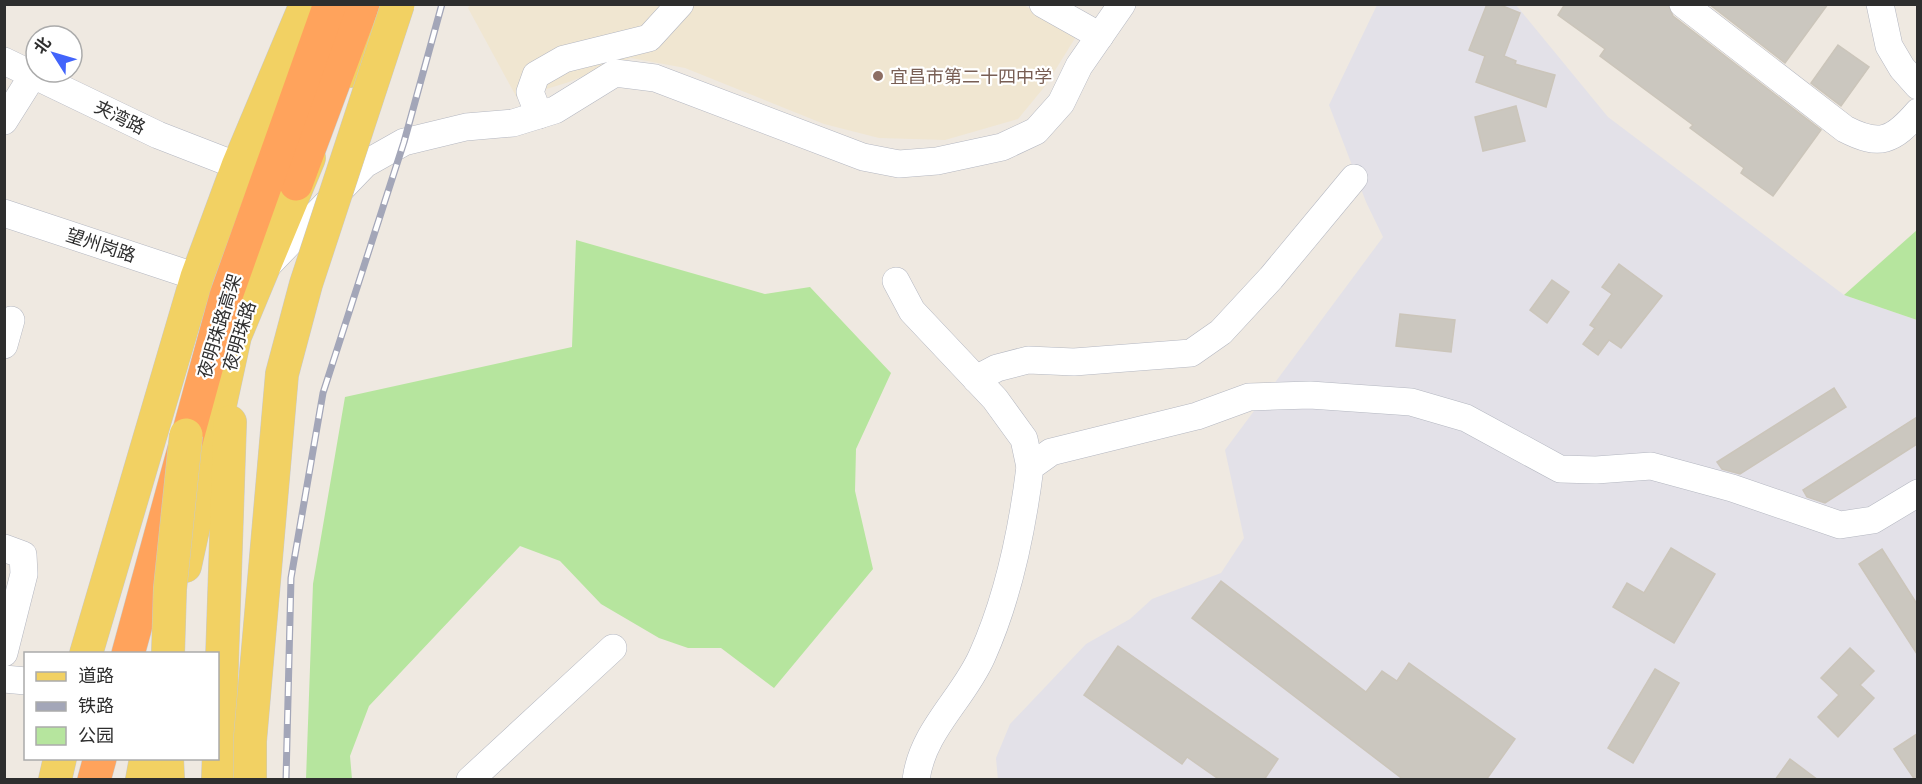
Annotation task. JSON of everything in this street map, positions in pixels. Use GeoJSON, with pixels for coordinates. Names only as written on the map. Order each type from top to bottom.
{"type":"FeatureCollection","features":[{"type":"Feature","properties":{"kind":"highway","name":"夜明珠路高架"},"geometry":{"type":"LineString","coordinates":[[129,652],[186,435],[226,296],[330,4]]}},
{"type":"Feature","properties":{"kind":"highway"},"geometry":{"type":"LineString","coordinates":[[296,184],[363,4]]}},
{"type":"Feature","properties":{"kind":"highway"},"geometry":{"type":"LineString","coordinates":[[94,780],[100,760]]}},
{"type":"Feature","properties":{"kind":"main road"},"geometry":{"type":"LineString","coordinates":[[87,652],[197,277],[238,166],[306,4]]}},
{"type":"Feature","properties":{"kind":"main road","name":"夜明珠路"},"geometry":{"type":"LineString","coordinates":[[168,652],[193,526],[236,336],[296,184],[383,4]]}},
{"type":"Feature","properties":{"kind":"main road"},"geometry":{"type":"LineString","coordinates":[[250,780],[250,741],[282,374],[306,284],[398,4]]}},
{"type":"Feature","properties":{"kind":"main road"},"geometry":{"type":"LineString","coordinates":[[216,652],[230,469],[229,365]]}},
{"type":"Feature","properties":{"kind":"main road"},"geometry":{"type":"LineString","coordinates":[[168,652],[170,589],[186,435]]}},
{"type":"Feature","properties":{"kind":"main road"},"geometry":{"type":"LineString","coordinates":[[193,526],[206,511],[219,508],[223,550],[219,734]]}},
{"type":"Feature","properties":{"kind":"main road"},"geometry":{"type":"LineString","coordinates":[[55,780],[60,760]]}},
{"type":"Feature","properties":{"kind":"main road"},"geometry":{"type":"LineString","coordinates":[[142,780],[146,760]]}},
{"type":"Feature","properties":{"kind":"main road"},"geometry":{"type":"LineString","coordinates":[[167,760],[168,780]]}},
{"type":"Feature","properties":{"kind":"main road"},"geometry":{"type":"LineString","coordinates":[[212,760],[212,780]]}},
{"type":"Feature","properties":{"kind":"main road"},"geometry":{"type":"LineString","coordinates":[[218,760],[218,780]]}},
{"type":"Feature","properties":{"kind":"street"},"geometry":{"type":"LineString","coordinates":[[539,116],[530,92],[537,75],[564,59],[649,38],[680,4]]}},
{"type":"Feature","properties":{"kind":"street"},"geometry":{"type":"LineString","coordinates":[[1043,4],[1100,36]]}},
{"type":"Feature","properties":{"kind":"street"},"geometry":{"type":"LineString","coordinates":[[260,273],[365,164],[404,142],[466,127],[513,123],[539,116],[555,110],[615,74],[655,78],[863,157],[899,164],[937,161],[1002,147],[1035,132],[1061,103],[1079,66],[1122,4]]}},
{"type":"Feature","properties":{"kind":"street"},"geometry":{"type":"LineString","coordinates":[[1683,4],[1845,129],[1864,139],[1881,141],[1902,130],[1917,112]]}},
{"type":"Feature","properties":{"kind":"street"},"geometry":{"type":"LineString","coordinates":[[1880,4],[1889,46],[1902,68],[1917,86]]}},
{"type":"Feature","properties":{"kind":"street","name":"夹湾路"},"geometry":{"type":"LineString","coordinates":[[4,61],[24,71]]}},
{"type":"Feature","properties":{"kind":"street"},"geometry":{"type":"LineString","coordinates":[[4,121],[27,84]]}},
{"type":"Feature","properties":{"kind":"street","name":"夹湾路"},"geometry":{"type":"LineString","coordinates":[[52,84],[158,135],[238,166]]}},
{"type":"Feature","properties":{"kind":"street"},"geometry":{"type":"LineString","coordinates":[[976,380],[997,368],[1028,360],[1074,362],[1191,354],[1221,332],[1264,286],[1354,178]]}},
{"type":"Feature","properties":{"kind":"street","name":"望州岗路"},"geometry":{"type":"LineString","coordinates":[[4,213],[197,277]]}},
{"type":"Feature","properties":{"kind":"street"},"geometry":{"type":"LineString","coordinates":[[897,281],[912,311],[995,399],[1024,439],[1030,467],[1010,585],[981,658],[934,729],[916,780]]}},
{"type":"Feature","properties":{"kind":"street"},"geometry":{"type":"LineString","coordinates":[[1030,467],[1051,452],[1197,417],[1249,398],[1310,396],[1411,402],[1466,418],[1560,469],[1596,470],[1651,466],[1732,488],[1839,525],[1874,520],[1917,493]]}},
{"type":"Feature","properties":{"kind":"street"},"geometry":{"type":"LineString","coordinates":[[4,548],[23,555],[24,574],[4,653]]}},
{"type":"Feature","properties":{"kind":"street"},"geometry":{"type":"LineString","coordinates":[[470,780],[613,648]]}},
{"type":"Feature","properties":{"kind":"street"},"geometry":{"type":"LineString","coordinates":[[4,679],[24,681]]}},
{"type":"Feature","properties":{"kind":"shaded area","name":"宜昌市第二十四中学"},"geometry":{"type":"Polygon","coordinates":[[[471,4],[1022,4],[1077,35],[1046,85],[1018,119],[945,140],[879,138],[824,124],[685,68],[631,58],[566,83],[517,98],[468,8],[471,4]]]}},
{"type":"Feature","properties":{"kind":"shaded area"},"geometry":{"type":"Polygon","coordinates":[[[1377,5],[1516,5],[1608,117],[1844,295],[1917,320],[1917,779],[998,780],[996,758],[1010,724],[1086,644],[1130,619],[1152,599],[1221,573],[1244,538],[1225,450],[1383,237],[1366,202],[1329,105],[1377,5]]]}},
{"type":"Feature","properties":{"kind":"green space"},"geometry":{"type":"Polygon","coordinates":[[[1917,230],[1917,320],[1844,295],[1917,230]]]}},
{"type":"Feature","properties":{"kind":"green space"},"geometry":{"type":"Polygon","coordinates":[[[576,240],[765,294],[810,287],[891,373],[856,449],[855,491],[873,569],[774,688],[721,648],[688,648],[659,638],[601,604],[560,561],[520,546],[369,706],[350,756],[352,779],[306,779],[313,584],[345,397],[572,347],[576,240]]]}},
{"type":"Feature","properties":{"kind":"building"},"geometry":{"type":"Polygon","coordinates":[[[1487,4],[1498,4],[1520,13],[1504,56],[1516,61],[1515,64],[1555,75],[1546,107],[1476,82],[1485,56],[1469,50],[1487,4]]]}},
{"type":"Feature","properties":{"kind":"building"},"geometry":{"type":"Polygon","coordinates":[[[1565,4],[1668,4],[1673,16],[1821,130],[1773,196],[1741,173],[1744,168],[1690,128],[1693,125],[1600,56],[1605,49],[1558,15],[1565,4]]]}},
{"type":"Feature","properties":{"kind":"building"},"geometry":{"type":"Polygon","coordinates":[[[1709,4],[1828,4],[1785,63],[1709,4]]]}},
{"type":"Feature","properties":{"kind":"building"},"geometry":{"type":"Polygon","coordinates":[[[1838,45],[1869,67],[1841,106],[1811,83],[1838,45]]]}},
{"type":"Feature","properties":{"kind":"building"},"geometry":{"type":"Polygon","coordinates":[[[1516,106],[1525,141],[1483,151],[1475,117],[1516,106]]]}},
{"type":"Feature","properties":{"kind":"building"},"geometry":{"type":"Polygon","coordinates":[[[1619,264],[1662,296],[1621,348],[1609,340],[1598,355],[1583,344],[1595,328],[1590,325],[1612,294],[1602,287],[1619,264]]]}},
{"type":"Feature","properties":{"kind":"building"},"geometry":{"type":"Polygon","coordinates":[[[1552,280],[1569,292],[1547,323],[1530,310],[1552,280]]]}},
{"type":"Feature","properties":{"kind":"building"},"geometry":{"type":"Polygon","coordinates":[[[1400,314],[1455,320],[1451,352],[1396,346],[1400,314]]]}},
{"type":"Feature","properties":{"kind":"building"},"geometry":{"type":"Polygon","coordinates":[[[1834,388],[1846,407],[1740,474],[1722,469],[1717,462],[1834,388]]]}},
{"type":"Feature","properties":{"kind":"building"},"geometry":{"type":"Polygon","coordinates":[[[1917,417],[1917,444],[1825,503],[1807,497],[1803,490],[1917,417]]]}},
{"type":"Feature","properties":{"kind":"building"},"geometry":{"type":"Polygon","coordinates":[[[1671,548],[1715,574],[1674,643],[1613,607],[1627,583],[1644,593],[1671,548]]]}},
{"type":"Feature","properties":{"kind":"building"},"geometry":{"type":"Polygon","coordinates":[[[1882,549],[1917,604],[1917,654],[1859,564],[1882,549]]]}},
{"type":"Feature","properties":{"kind":"building"},"geometry":{"type":"Polygon","coordinates":[[[1221,581],[1366,692],[1382,671],[1397,681],[1409,663],[1515,739],[1486,780],[1404,780],[1192,618],[1221,581]]]}},
{"type":"Feature","properties":{"kind":"building"},"geometry":{"type":"Polygon","coordinates":[[[1118,646],[1278,759],[1264,780],[1220,780],[1187,757],[1182,764],[1084,695],[1118,646]]]}},
{"type":"Feature","properties":{"kind":"building"},"geometry":{"type":"Polygon","coordinates":[[[1850,648],[1874,671],[1860,685],[1874,698],[1838,737],[1818,717],[1839,695],[1821,678],[1850,648]]]}},
{"type":"Feature","properties":{"kind":"building"},"geometry":{"type":"Polygon","coordinates":[[[1655,669],[1679,683],[1633,763],[1608,748],[1655,669]]]}},
{"type":"Feature","properties":{"kind":"building"},"geometry":{"type":"Polygon","coordinates":[[[1917,734],[1917,780],[1915,780],[1894,749],[1917,734]]]}},
{"type":"Feature","properties":{"kind":"building"},"geometry":{"type":"Polygon","coordinates":[[[1790,759],[1818,780],[1775,780],[1790,759]]]}},
{"type":"Feature","properties":{"kind":"railway"},"geometry":{"type":"LineString","coordinates":[[286,780],[291,578],[323,393],[404,142],[442,4]]}},
{"type":"Feature","properties":{"kind":"place","name":"宜昌市第二十四中学"},"geometry":{"type":"Point","coordinates":[878,76]}}]}
